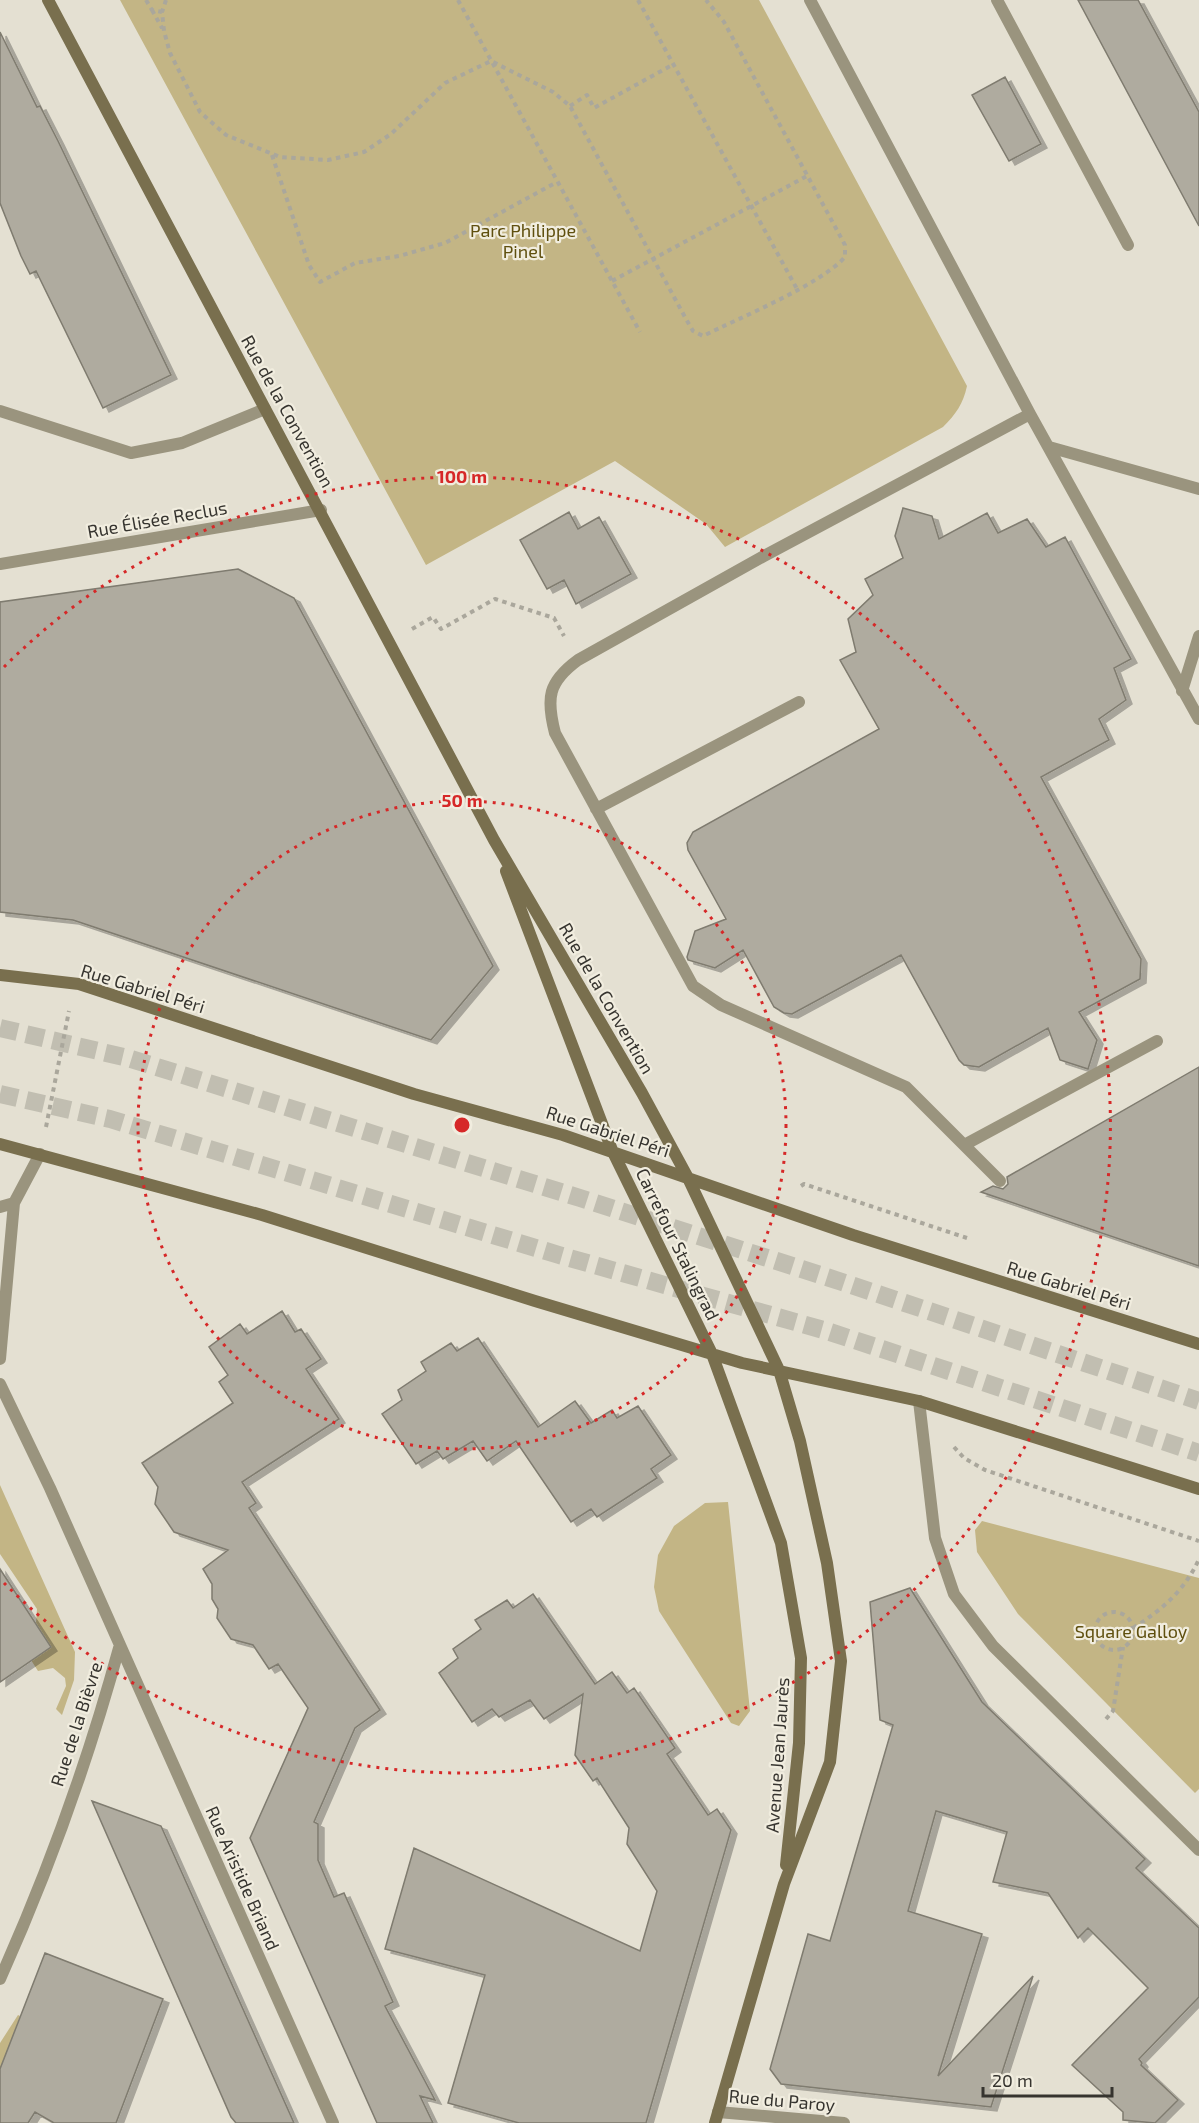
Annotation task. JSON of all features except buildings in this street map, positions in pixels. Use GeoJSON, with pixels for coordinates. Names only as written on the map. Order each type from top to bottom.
{"type":"FeatureCollection","features":[{"type":"Feature","properties":{"kind":"main road","name":"Rue de la Convention"},"geometry":{"type":"LineString","coordinates":[[48,0],[321,510],[388,642],[494,840],[642,1093],[687,1176]]}},
{"type":"Feature","properties":{"kind":"main road","name":"Rue de la Convention"},"geometry":{"type":"LineString","coordinates":[[494,840],[612,1150]]}},
{"type":"Feature","properties":{"kind":"main road","name":"Rue Gabriel Péri"},"geometry":{"type":"LineString","coordinates":[[0,975],[75,984],[414,1094],[612,1150],[853,1235],[1199,1344]]}},
{"type":"Feature","properties":{"kind":"main road"},"geometry":{"type":"LineString","coordinates":[[0,1144],[262,1215],[712,1354],[919,1401],[1199,1490]]}},
{"type":"Feature","properties":{"kind":"main road","name":"Carrefour Stalingrad"},"geometry":{"type":"LineString","coordinates":[[612,1150],[712,1354]]}},
{"type":"Feature","properties":{"kind":"main road","name":"Carrefour Stalingrad"},"geometry":{"type":"LineString","coordinates":[[687,1176],[779,1370]]}},
{"type":"Feature","properties":{"kind":"main road","name":"Avenue Jean Jaurès"},"geometry":{"type":"LineString","coordinates":[[712,1354],[781,1543],[801,1658],[799,1743],[784,1884]]}},
{"type":"Feature","properties":{"kind":"main road","name":"Avenue Jean Jaurès"},"geometry":{"type":"LineString","coordinates":[[716,2118],[784,1884],[830,1761],[841,1660],[827,1563],[800,1441],[779,1370]]}},
{"type":"Feature","properties":{"kind":"street"},"geometry":{"type":"LineString","coordinates":[[810,0],[1030,414],[1199,719]]}},
{"type":"Feature","properties":{"kind":"street"},"geometry":{"type":"LineString","coordinates":[[997,0],[1128,245]]}},
{"type":"Feature","properties":{"kind":"street"},"geometry":{"type":"LineString","coordinates":[[0,411],[131,453],[182,443],[265,409]]}},
{"type":"Feature","properties":{"kind":"street"},"geometry":{"type":"LineString","coordinates":[[1000,1181],[966,1144],[906,1087],[721,1005],[693,986],[555,733],[548,705],[553,684],[567,668],[578,660],[764,556],[1030,414]]}},
{"type":"Feature","properties":{"kind":"street"},"geometry":{"type":"LineString","coordinates":[[1049,447],[1199,489]]}},
{"type":"Feature","properties":{"kind":"street","name":"Rue Élisée Reclus"},"geometry":{"type":"LineString","coordinates":[[0,564],[321,510]]}},
{"type":"Feature","properties":{"kind":"street"},"geometry":{"type":"LineString","coordinates":[[1182,691],[1199,636]]}},
{"type":"Feature","properties":{"kind":"street"},"geometry":{"type":"LineString","coordinates":[[596,809],[799,702]]}},
{"type":"Feature","properties":{"kind":"street"},"geometry":{"type":"LineString","coordinates":[[966,1144],[1157,1041]]}},
{"type":"Feature","properties":{"kind":"street"},"geometry":{"type":"LineString","coordinates":[[0,1359],[14,1203],[40,1154]]}},
{"type":"Feature","properties":{"kind":"street"},"geometry":{"type":"LineString","coordinates":[[0,1207],[14,1203]]}},
{"type":"Feature","properties":{"kind":"street","name":"Rue de la Bièvre"},"geometry":{"type":"LineString","coordinates":[[0,1384],[50,1488],[119,1648],[104,1705],[37,1896],[0,1979]]}},
{"type":"Feature","properties":{"kind":"street"},"geometry":{"type":"LineString","coordinates":[[919,1401],[935,1538],[954,1594],[993,1646],[1199,1851]]}},
{"type":"Feature","properties":{"kind":"street","name":"Rue Aristide Briand"},"geometry":{"type":"LineString","coordinates":[[119,1648],[333,2123]]}},
{"type":"Feature","properties":{"kind":"street","name":"Rue du Paroy"},"geometry":{"type":"LineString","coordinates":[[716,2118],[844,2123]]}},
{"type":"Feature","properties":{"kind":"path"},"geometry":{"type":"LineString","coordinates":[[146,0],[164,31],[183,82],[200,112],[226,135],[272,154],[308,160],[328,160],[364,152],[391,134],[446,83],[491,62]]}},
{"type":"Feature","properties":{"kind":"path"},"geometry":{"type":"LineString","coordinates":[[164,31],[162,12],[166,0]]}},
{"type":"Feature","properties":{"kind":"path"},"geometry":{"type":"LineString","coordinates":[[458,0],[640,332]]}},
{"type":"Feature","properties":{"kind":"path"},"geometry":{"type":"LineString","coordinates":[[638,0],[797,289]]}},
{"type":"Feature","properties":{"kind":"path"},"geometry":{"type":"LineString","coordinates":[[491,62],[553,92],[570,106],[693,331],[703,336],[797,289],[838,265],[845,257],[845,245],[724,22],[706,0]]}},
{"type":"Feature","properties":{"kind":"path"},"geometry":{"type":"LineString","coordinates":[[152,10],[162,12]]}},
{"type":"Feature","properties":{"kind":"path"},"geometry":{"type":"LineString","coordinates":[[570,106],[587,95],[594,108],[674,64]]}},
{"type":"Feature","properties":{"kind":"path"},"geometry":{"type":"LineString","coordinates":[[272,154],[309,265],[320,282],[355,262],[399,256],[445,243],[557,182]]}},
{"type":"Feature","properties":{"kind":"path"},"geometry":{"type":"LineString","coordinates":[[612,282],[807,176]]}},
{"type":"Feature","properties":{"kind":"path"},"geometry":{"type":"LineString","coordinates":[[388,642],[433,617],[441,629],[495,599],[554,618],[578,660]]}},
{"type":"Feature","properties":{"kind":"path"},"geometry":{"type":"LineString","coordinates":[[40,1154],[75,984]]}},
{"type":"Feature","properties":{"kind":"path"},"geometry":{"type":"LineString","coordinates":[[949,1441],[963,1458],[985,1470],[1199,1541]]}},
{"type":"Feature","properties":{"kind":"path"},"geometry":{"type":"LineString","coordinates":[[1133,1628],[1161,1611],[1191,1576],[1199,1560]]}},
{"type":"Feature","properties":{"kind":"path"},"geometry":{"type":"LineString","coordinates":[[1116,1612],[1126,1617],[1133,1628],[1131,1640],[1124,1647],[1115,1650],[1102,1646],[1096,1636],[1096,1624],[1104,1615],[1116,1612]]}},
{"type":"Feature","properties":{"kind":"path"},"geometry":{"type":"LineString","coordinates":[[1116,1698],[1124,1647]]}},
{"type":"Feature","properties":{"kind":"green space","name":"Parc Philippe Pinel"},"geometry":{"type":"Polygon","coordinates":[[[120,0],[759,0],[967,386],[961,403],[943,427],[725,547],[706,524],[615,461],[426,565],[120,0]]]}},
{"type":"Feature","properties":{"kind":"green space"},"geometry":{"type":"Polygon","coordinates":[[[0,1485],[75,1652],[74,1680],[62,1715],[56,1709],[66,1686],[65,1678],[53,1668],[38,1671],[31,1660],[51,1647],[36,1623],[37,1609],[0,1554],[0,1485]]]}},
{"type":"Feature","properties":{"kind":"green space"},"geometry":{"type":"Polygon","coordinates":[[[728,1502],[750,1711],[739,1726],[731,1723],[659,1611],[654,1587],[658,1555],[674,1526],[705,1503],[728,1502]]]}},
{"type":"Feature","properties":{"kind":"green space","name":"Square Galloy"},"geometry":{"type":"Polygon","coordinates":[[[982,1521],[1199,1578],[1199,1789],[1195,1793],[1018,1614],[977,1552],[975,1530],[982,1521]]]}},
{"type":"Feature","properties":{"kind":"green space"},"geometry":{"type":"Polygon","coordinates":[[[18,2015],[20,2016],[0,2071],[0,2043],[18,2015]]]}},
{"type":"Feature","properties":{"kind":"tunnel"},"geometry":{"type":"LineString","coordinates":[[0,1028],[128,1058],[580,1198],[842,1282],[1199,1401]]}},
{"type":"Feature","properties":{"kind":"tunnel"},"geometry":{"type":"LineString","coordinates":[[0,1094],[110,1119],[559,1255],[827,1331],[1199,1453]]}}]}
